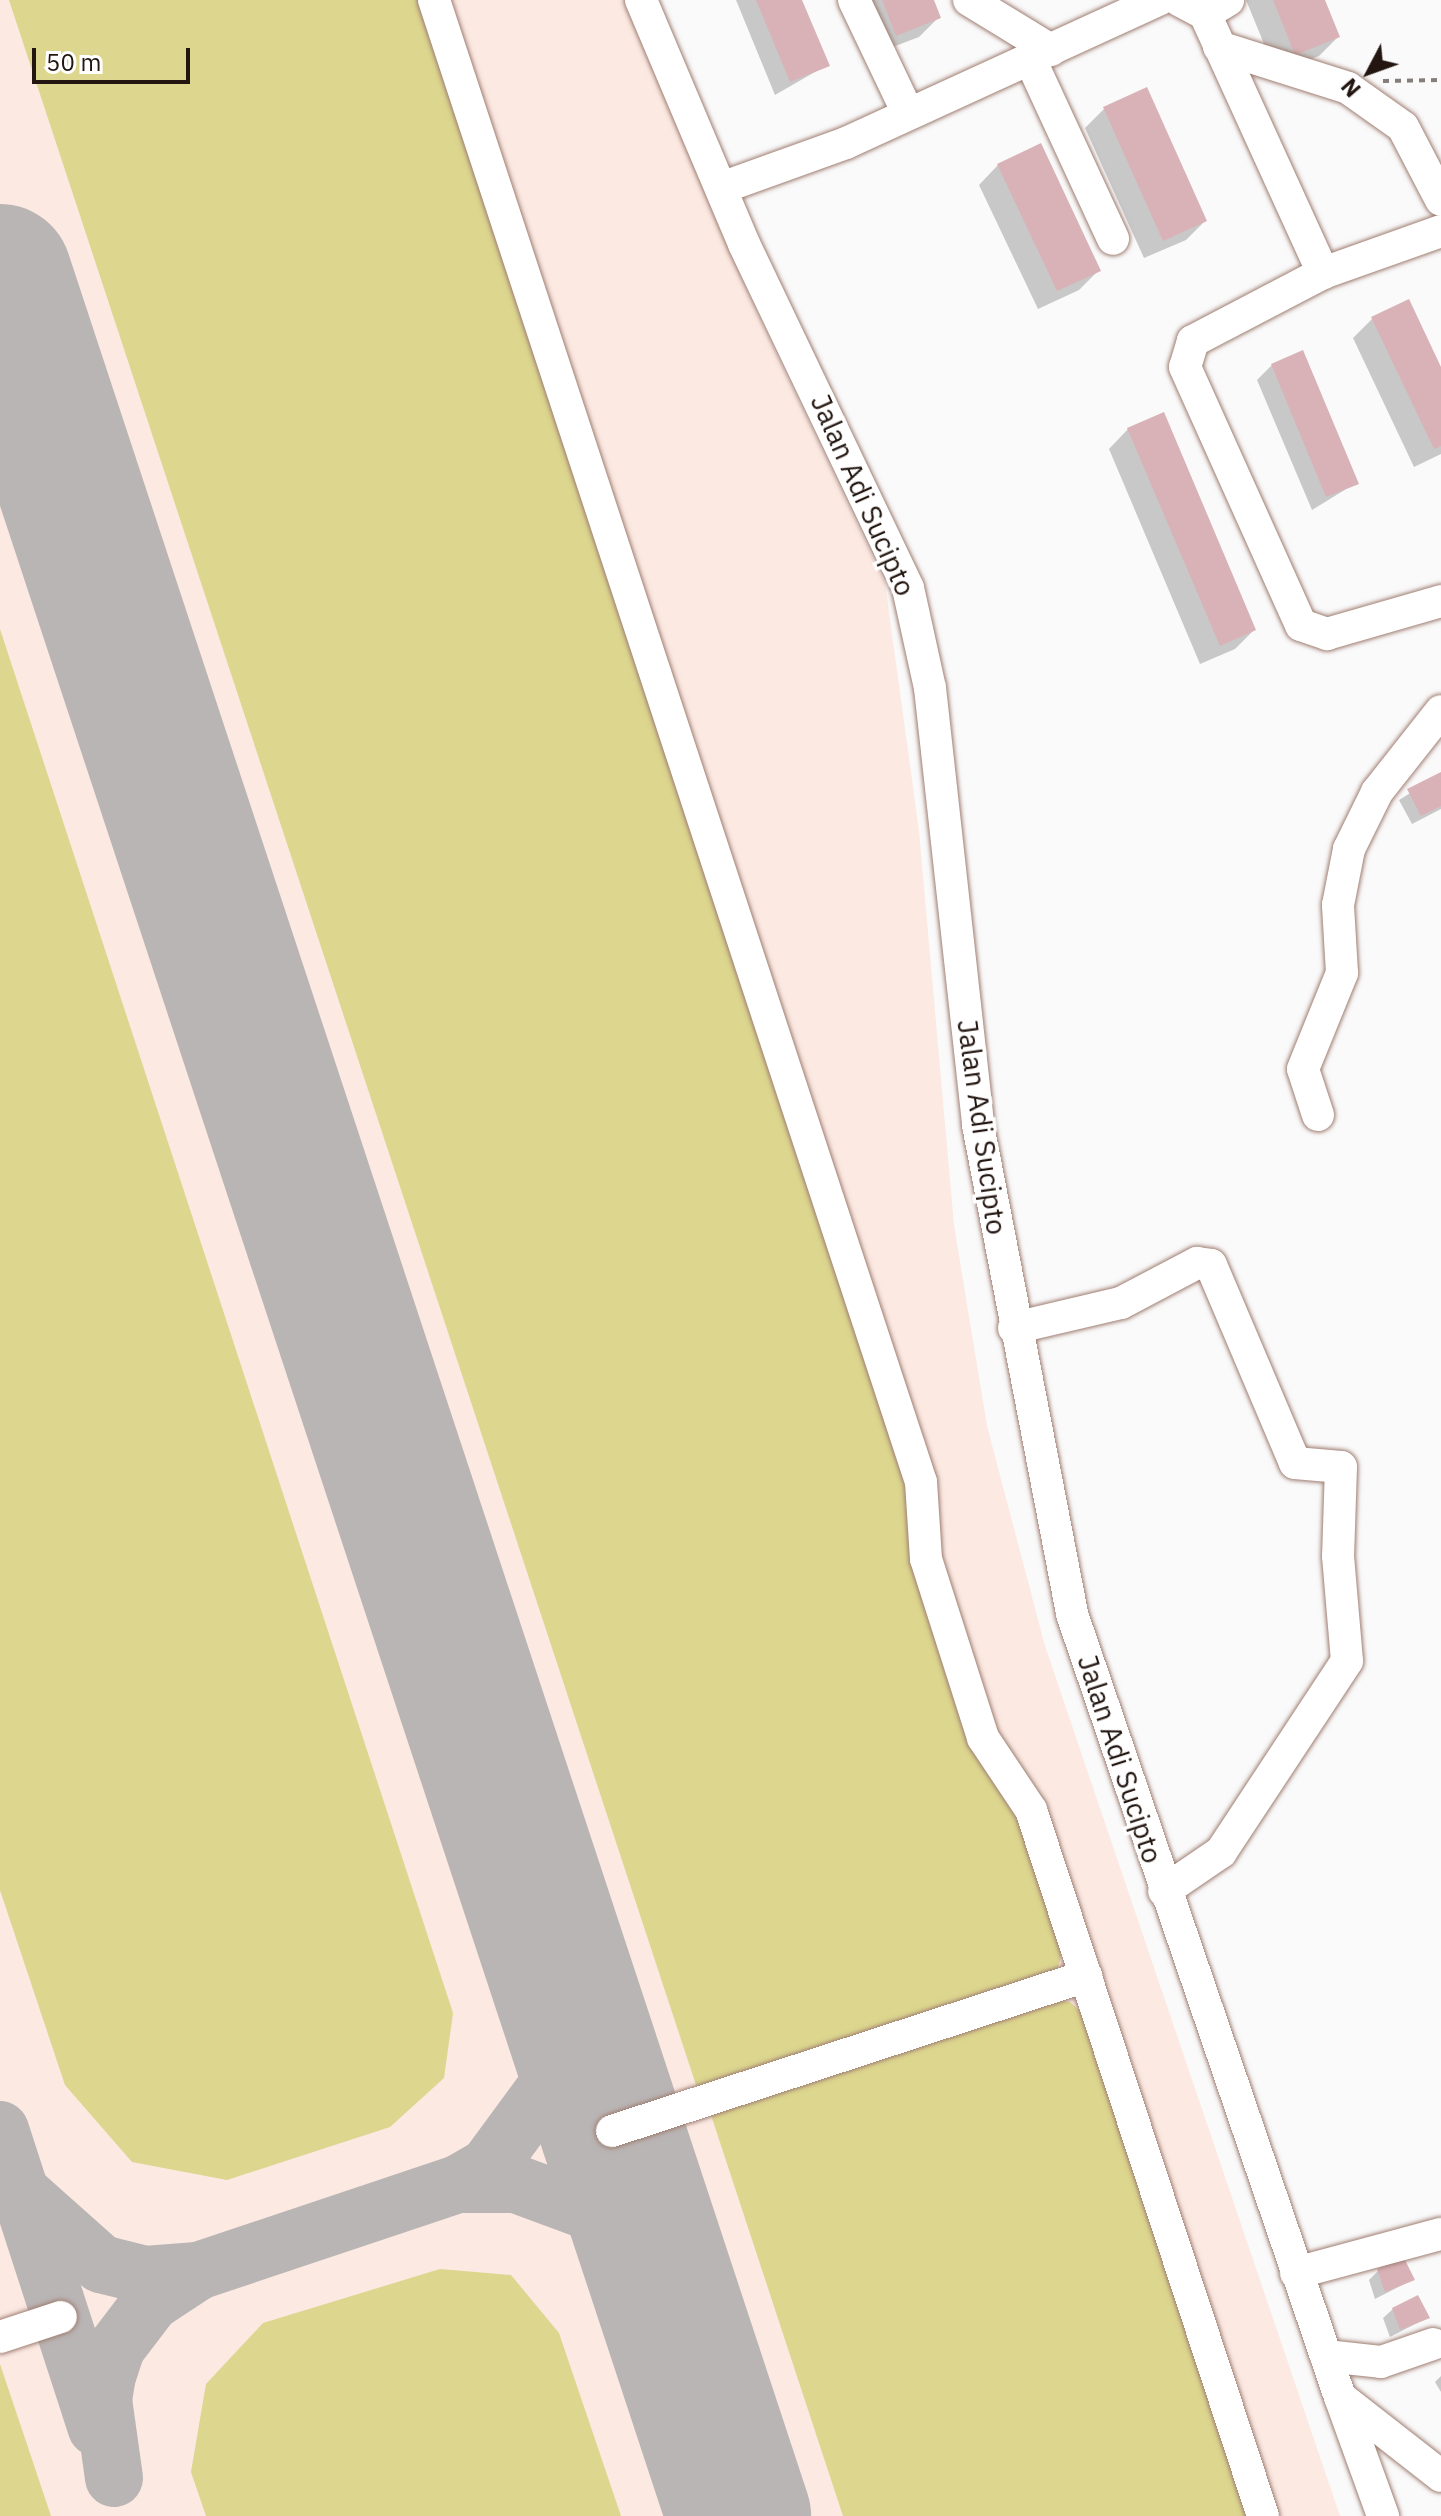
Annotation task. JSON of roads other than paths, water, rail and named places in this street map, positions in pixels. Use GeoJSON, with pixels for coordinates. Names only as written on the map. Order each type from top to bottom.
{"type":"FeatureCollection","features":[{"type":"Feature","properties":{"kind":"street"},"geometry":{"type":"LineString","coordinates":[[434,0],[921,1482],[926,1559],[983,1738],[1025,1795],[1263,2516]]}},
{"type":"Feature","properties":{"kind":"street","name":"Jalan Adi Sucipto"},"geometry":{"type":"LineString","coordinates":[[641,0],[721,188],[908,588],[930,688],[978,1125],[1014,1328],[1072,1614],[1164,1891],[1383,2516]]}},
{"type":"Feature","properties":{"kind":"street"},"geometry":{"type":"LineString","coordinates":[[854,0],[908,113]]}},
{"type":"Feature","properties":{"kind":"street"},"geometry":{"type":"LineString","coordinates":[[969,0],[1040,54],[1113,239]]}},
{"type":"Feature","properties":{"kind":"street"},"geometry":{"type":"LineString","coordinates":[[721,188],[908,113],[1159,0]]}},
{"type":"Feature","properties":{"kind":"street"},"geometry":{"type":"LineString","coordinates":[[1204,5],[1219,47],[1323,273]]}},
{"type":"Feature","properties":{"kind":"street"},"geometry":{"type":"LineString","coordinates":[[1219,47],[1348,88],[1403,127],[1441,200]]}},
{"type":"Feature","properties":{"kind":"street"},"geometry":{"type":"LineString","coordinates":[[1441,231],[1323,273],[1193,341],[1185,367],[1301,625],[1327,634],[1441,601]]}},
{"type":"Feature","properties":{"kind":"street"},"geometry":{"type":"LineString","coordinates":[[1318,1115],[1303,1069],[1342,973],[1338,905],[1349,849],[1377,792],[1441,711]]}},
{"type":"Feature","properties":{"kind":"street"},"geometry":{"type":"LineString","coordinates":[[1014,1328],[1121,1303],[1197,1263],[1211,1265],[1295,1463],[1341,1467],[1338,1556],[1347,1661],[1221,1852],[1164,1891]]}},
{"type":"Feature","properties":{"kind":"street"},"geometry":{"type":"LineString","coordinates":[[612,2131],[1086,1976]]}},
{"type":"Feature","properties":{"kind":"street"},"geometry":{"type":"LineString","coordinates":[[1296,2273],[1441,2234]]}},
{"type":"Feature","properties":{"kind":"street"},"geometry":{"type":"LineString","coordinates":[[0,2337],[61,2317]]}},
{"type":"Feature","properties":{"kind":"street"},"geometry":{"type":"LineString","coordinates":[[1326,2356],[1381,2362],[1433,2344]]}},
{"type":"Feature","properties":{"kind":"street"},"geometry":{"type":"LineString","coordinates":[[1340,2397],[1434,2458]]}}]}
